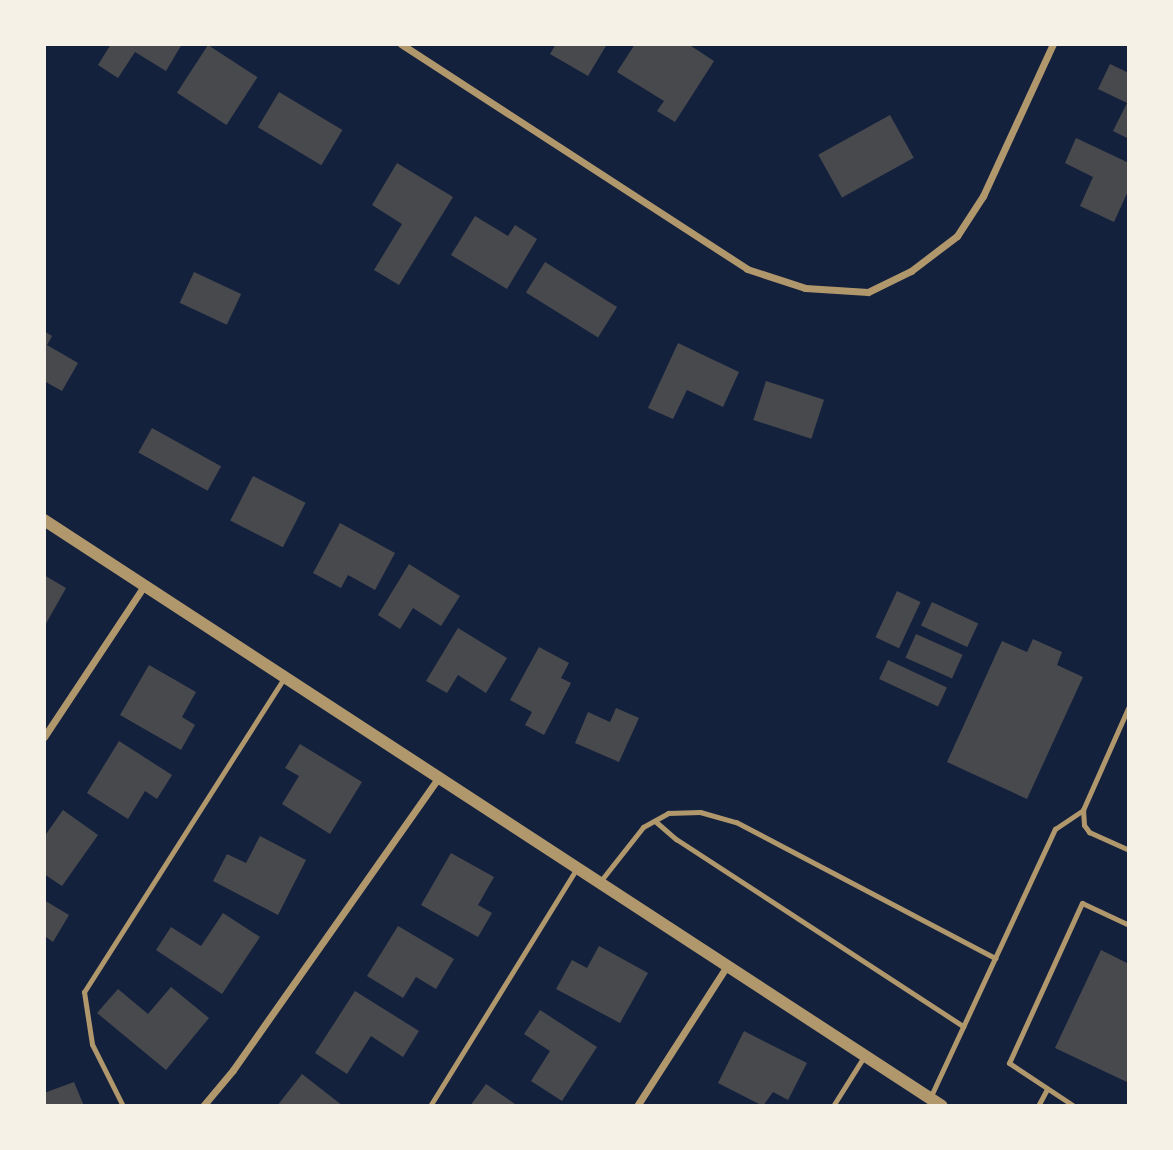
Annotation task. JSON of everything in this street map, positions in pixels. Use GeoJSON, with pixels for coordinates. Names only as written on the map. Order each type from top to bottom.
{"type":"FeatureCollection","features":[{"type":"Feature","properties":{"kind":"street"},"geometry":{"type":"LineString","coordinates":[[401,44],[747,269],[805,288],[868,292],[911,271],[957,236],[983,196],[1053,44]]}},
{"type":"Feature","properties":{"kind":"street"},"geometry":{"type":"LineString","coordinates":[[44,520],[942,1106]]}},
{"type":"Feature","properties":{"kind":"street"},"geometry":{"type":"LineString","coordinates":[[44,737],[144,586]]}},
{"type":"Feature","properties":{"kind":"street"},"geometry":{"type":"LineString","coordinates":[[203,1106],[233,1070],[438,778]]}},
{"type":"Feature","properties":{"kind":"street"},"geometry":{"type":"LineString","coordinates":[[637,1106],[727,966]]}},
{"type":"Feature","properties":{"kind":"lane"},"geometry":{"type":"LineString","coordinates":[[123,1106],[92,1044],[84,992],[284,678]]}},
{"type":"Feature","properties":{"kind":"lane"},"geometry":{"type":"LineString","coordinates":[[1129,706],[1083,810],[1084,825],[1089,832],[1129,850]]}},
{"type":"Feature","properties":{"kind":"lane"},"geometry":{"type":"LineString","coordinates":[[930,1098],[1055,828],[1083,810]]}},
{"type":"Feature","properties":{"kind":"lane"},"geometry":{"type":"LineString","coordinates":[[599,883],[643,827],[668,813],[700,812],[736,822],[995,958]]}},
{"type":"Feature","properties":{"kind":"lane"},"geometry":{"type":"LineString","coordinates":[[655,821],[676,839],[963,1026]]}},
{"type":"Feature","properties":{"kind":"lane"},"geometry":{"type":"LineString","coordinates":[[430,1106],[577,868]]}},
{"type":"Feature","properties":{"kind":"lane"},"geometry":{"type":"LineString","coordinates":[[1074,1106],[1009,1063],[1082,903],[1129,925]]}},
{"type":"Feature","properties":{"kind":"lane"},"geometry":{"type":"LineString","coordinates":[[832,1106],[865,1055]]}},
{"type":"Feature","properties":{"kind":"lane"},"geometry":{"type":"LineString","coordinates":[[1038,1106],[1047,1089]]}},
{"type":"Feature","properties":{"kind":"building"},"geometry":{"type":"Polygon","coordinates":[[[111,44],[182,44],[166,71],[135,52],[118,78],[98,65],[111,44]]]}},
{"type":"Feature","properties":{"kind":"building"},"geometry":{"type":"Polygon","coordinates":[[[556,44],[607,44],[588,76],[550,54],[556,44]]]}},
{"type":"Feature","properties":{"kind":"building"},"geometry":{"type":"Polygon","coordinates":[[[635,44],[688,44],[714,61],[675,122],[657,111],[664,101],[617,72],[635,44]]]}},
{"type":"Feature","properties":{"kind":"building"},"geometry":{"type":"Polygon","coordinates":[[[208,45],[257,77],[226,125],[177,93],[208,45]]]}},
{"type":"Feature","properties":{"kind":"building"},"geometry":{"type":"Polygon","coordinates":[[[1110,64],[1129,73],[1129,139],[1113,131],[1127,103],[1098,89],[1110,64]]]}},
{"type":"Feature","properties":{"kind":"building"},"geometry":{"type":"Polygon","coordinates":[[[279,92],[342,130],[321,165],[258,127],[279,92]]]}},
{"type":"Feature","properties":{"kind":"building"},"geometry":{"type":"Polygon","coordinates":[[[890,115],[914,158],[842,198],[818,155],[890,115]]]}},
{"type":"Feature","properties":{"kind":"building"},"geometry":{"type":"Polygon","coordinates":[[[1076,138],[1129,163],[1129,189],[1114,222],[1080,206],[1093,177],[1065,163],[1076,138]]]}},
{"type":"Feature","properties":{"kind":"building"},"geometry":{"type":"Polygon","coordinates":[[[397,163],[453,197],[399,285],[374,270],[402,224],[372,205],[397,163]]]}},
{"type":"Feature","properties":{"kind":"building"},"geometry":{"type":"Polygon","coordinates":[[[475,216],[508,236],[515,225],[537,239],[507,289],[451,255],[475,216]]]}},
{"type":"Feature","properties":{"kind":"building"},"geometry":{"type":"Polygon","coordinates":[[[545,262],[617,307],[598,338],[526,293],[545,262]]]}},
{"type":"Feature","properties":{"kind":"building"},"geometry":{"type":"Polygon","coordinates":[[[194,272],[241,294],[227,325],[180,303],[194,272]]]}},
{"type":"Feature","properties":{"kind":"building"},"geometry":{"type":"Polygon","coordinates":[[[44,331],[52,336],[47,345],[78,363],[62,391],[44,381],[44,331]]]}},
{"type":"Feature","properties":{"kind":"building"},"geometry":{"type":"Polygon","coordinates":[[[678,343],[739,372],[723,407],[687,390],[673,419],[648,408],[678,343]]]}},
{"type":"Feature","properties":{"kind":"building"},"geometry":{"type":"Polygon","coordinates":[[[766,381],[824,400],[811,439],[753,420],[766,381]]]}},
{"type":"Feature","properties":{"kind":"building"},"geometry":{"type":"Polygon","coordinates":[[[152,428],[221,466],[208,491],[138,452],[152,428]]]}},
{"type":"Feature","properties":{"kind":"building"},"geometry":{"type":"Polygon","coordinates":[[[253,476],[306,503],[283,547],[230,521],[253,476]]]}},
{"type":"Feature","properties":{"kind":"building"},"geometry":{"type":"Polygon","coordinates":[[[340,523],[395,553],[375,590],[348,575],[341,588],[313,573],[340,523]]]}},
{"type":"Feature","properties":{"kind":"building"},"geometry":{"type":"Polygon","coordinates":[[[409,564],[460,596],[441,626],[413,608],[400,629],[378,615],[409,564]]]}},
{"type":"Feature","properties":{"kind":"building"},"geometry":{"type":"Polygon","coordinates":[[[44,575],[66,588],[44,627],[44,575]]]}},
{"type":"Feature","properties":{"kind":"building"},"geometry":{"type":"Polygon","coordinates":[[[897,591],[921,602],[899,648],[875,637],[897,591]]]}},
{"type":"Feature","properties":{"kind":"building"},"geometry":{"type":"Polygon","coordinates":[[[932,602],[978,624],[967,647],[921,626],[932,602]]]}},
{"type":"Feature","properties":{"kind":"building"},"geometry":{"type":"Polygon","coordinates":[[[458,628],[507,658],[486,693],[458,675],[447,693],[426,681],[458,628]]]}},
{"type":"Feature","properties":{"kind":"building"},"geometry":{"type":"Polygon","coordinates":[[[916,634],[963,655],[952,678],[905,658],[916,634]]]}},
{"type":"Feature","properties":{"kind":"building"},"geometry":{"type":"Polygon","coordinates":[[[1033,639],[1062,652],[1057,665],[1083,677],[1027,799],[947,762],[1002,641],[1027,652],[1033,639]]]}},
{"type":"Feature","properties":{"kind":"building"},"geometry":{"type":"Polygon","coordinates":[[[539,647],[569,663],[561,678],[571,683],[544,735],[525,725],[532,712],[510,700],[539,647]]]}},
{"type":"Feature","properties":{"kind":"building"},"geometry":{"type":"Polygon","coordinates":[[[888,660],[947,687],[938,707],[879,679],[888,660]]]}},
{"type":"Feature","properties":{"kind":"building"},"geometry":{"type":"Polygon","coordinates":[[[149,665],[196,692],[182,717],[195,725],[181,750],[120,715],[149,665]]]}},
{"type":"Feature","properties":{"kind":"building"},"geometry":{"type":"Polygon","coordinates":[[[616,708],[639,718],[619,762],[575,743],[588,712],[610,722],[616,708]]]}},
{"type":"Feature","properties":{"kind":"building"},"geometry":{"type":"Polygon","coordinates":[[[119,741],[172,775],[157,799],[145,791],[128,819],[87,793],[119,741]]]}},
{"type":"Feature","properties":{"kind":"building"},"geometry":{"type":"Polygon","coordinates":[[[300,744],[362,782],[330,834],[282,804],[299,776],[285,768],[300,744]]]}},
{"type":"Feature","properties":{"kind":"building"},"geometry":{"type":"Polygon","coordinates":[[[63,810],[98,835],[62,886],[44,874],[44,837],[63,810]]]}},
{"type":"Feature","properties":{"kind":"building"},"geometry":{"type":"Polygon","coordinates":[[[260,836],[306,860],[278,915],[213,881],[227,854],[246,863],[260,836]]]}},
{"type":"Feature","properties":{"kind":"building"},"geometry":{"type":"Polygon","coordinates":[[[451,853],[494,877],[478,905],[492,913],[478,937],[421,905],[451,853]]]}},
{"type":"Feature","properties":{"kind":"building"},"geometry":{"type":"Polygon","coordinates":[[[44,900],[69,915],[53,942],[46,937],[44,941],[44,900]]]}},
{"type":"Feature","properties":{"kind":"building"},"geometry":{"type":"Polygon","coordinates":[[[223,913],[260,937],[222,994],[156,950],[171,927],[201,946],[223,913]]]}},
{"type":"Feature","properties":{"kind":"building"},"geometry":{"type":"Polygon","coordinates":[[[398,926],[454,959],[436,989],[416,977],[403,998],[367,976],[398,926]]]}},
{"type":"Feature","properties":{"kind":"building"},"geometry":{"type":"Polygon","coordinates":[[[599,946],[648,973],[620,1023],[556,989],[572,960],[587,968],[599,946]]]}},
{"type":"Feature","properties":{"kind":"building"},"geometry":{"type":"Polygon","coordinates":[[[1101,950],[1129,964],[1129,1083],[1055,1048],[1101,950]]]}},
{"type":"Feature","properties":{"kind":"building"},"geometry":{"type":"Polygon","coordinates":[[[171,987],[209,1018],[166,1070],[97,1013],[118,989],[148,1014],[171,987]]]}},
{"type":"Feature","properties":{"kind":"building"},"geometry":{"type":"Polygon","coordinates":[[[355,991],[419,1031],[403,1057],[371,1036],[347,1074],[315,1053],[355,991]]]}},
{"type":"Feature","properties":{"kind":"building"},"geometry":{"type":"Polygon","coordinates":[[[540,1010],[597,1047],[562,1101],[531,1081],[550,1051],[524,1034],[540,1010]]]}},
{"type":"Feature","properties":{"kind":"building"},"geometry":{"type":"Polygon","coordinates":[[[744,1031],[807,1063],[788,1100],[773,1092],[763,1106],[718,1083],[744,1031]]]}},
{"type":"Feature","properties":{"kind":"building"},"geometry":{"type":"Polygon","coordinates":[[[302,1074],[343,1106],[277,1106],[302,1074]]]}},
{"type":"Feature","properties":{"kind":"building"},"geometry":{"type":"Polygon","coordinates":[[[74,1082],[84,1106],[44,1106],[44,1093],[74,1082]]]}},
{"type":"Feature","properties":{"kind":"building"},"geometry":{"type":"Polygon","coordinates":[[[486,1084],[518,1106],[470,1106],[486,1084]]]}}]}
